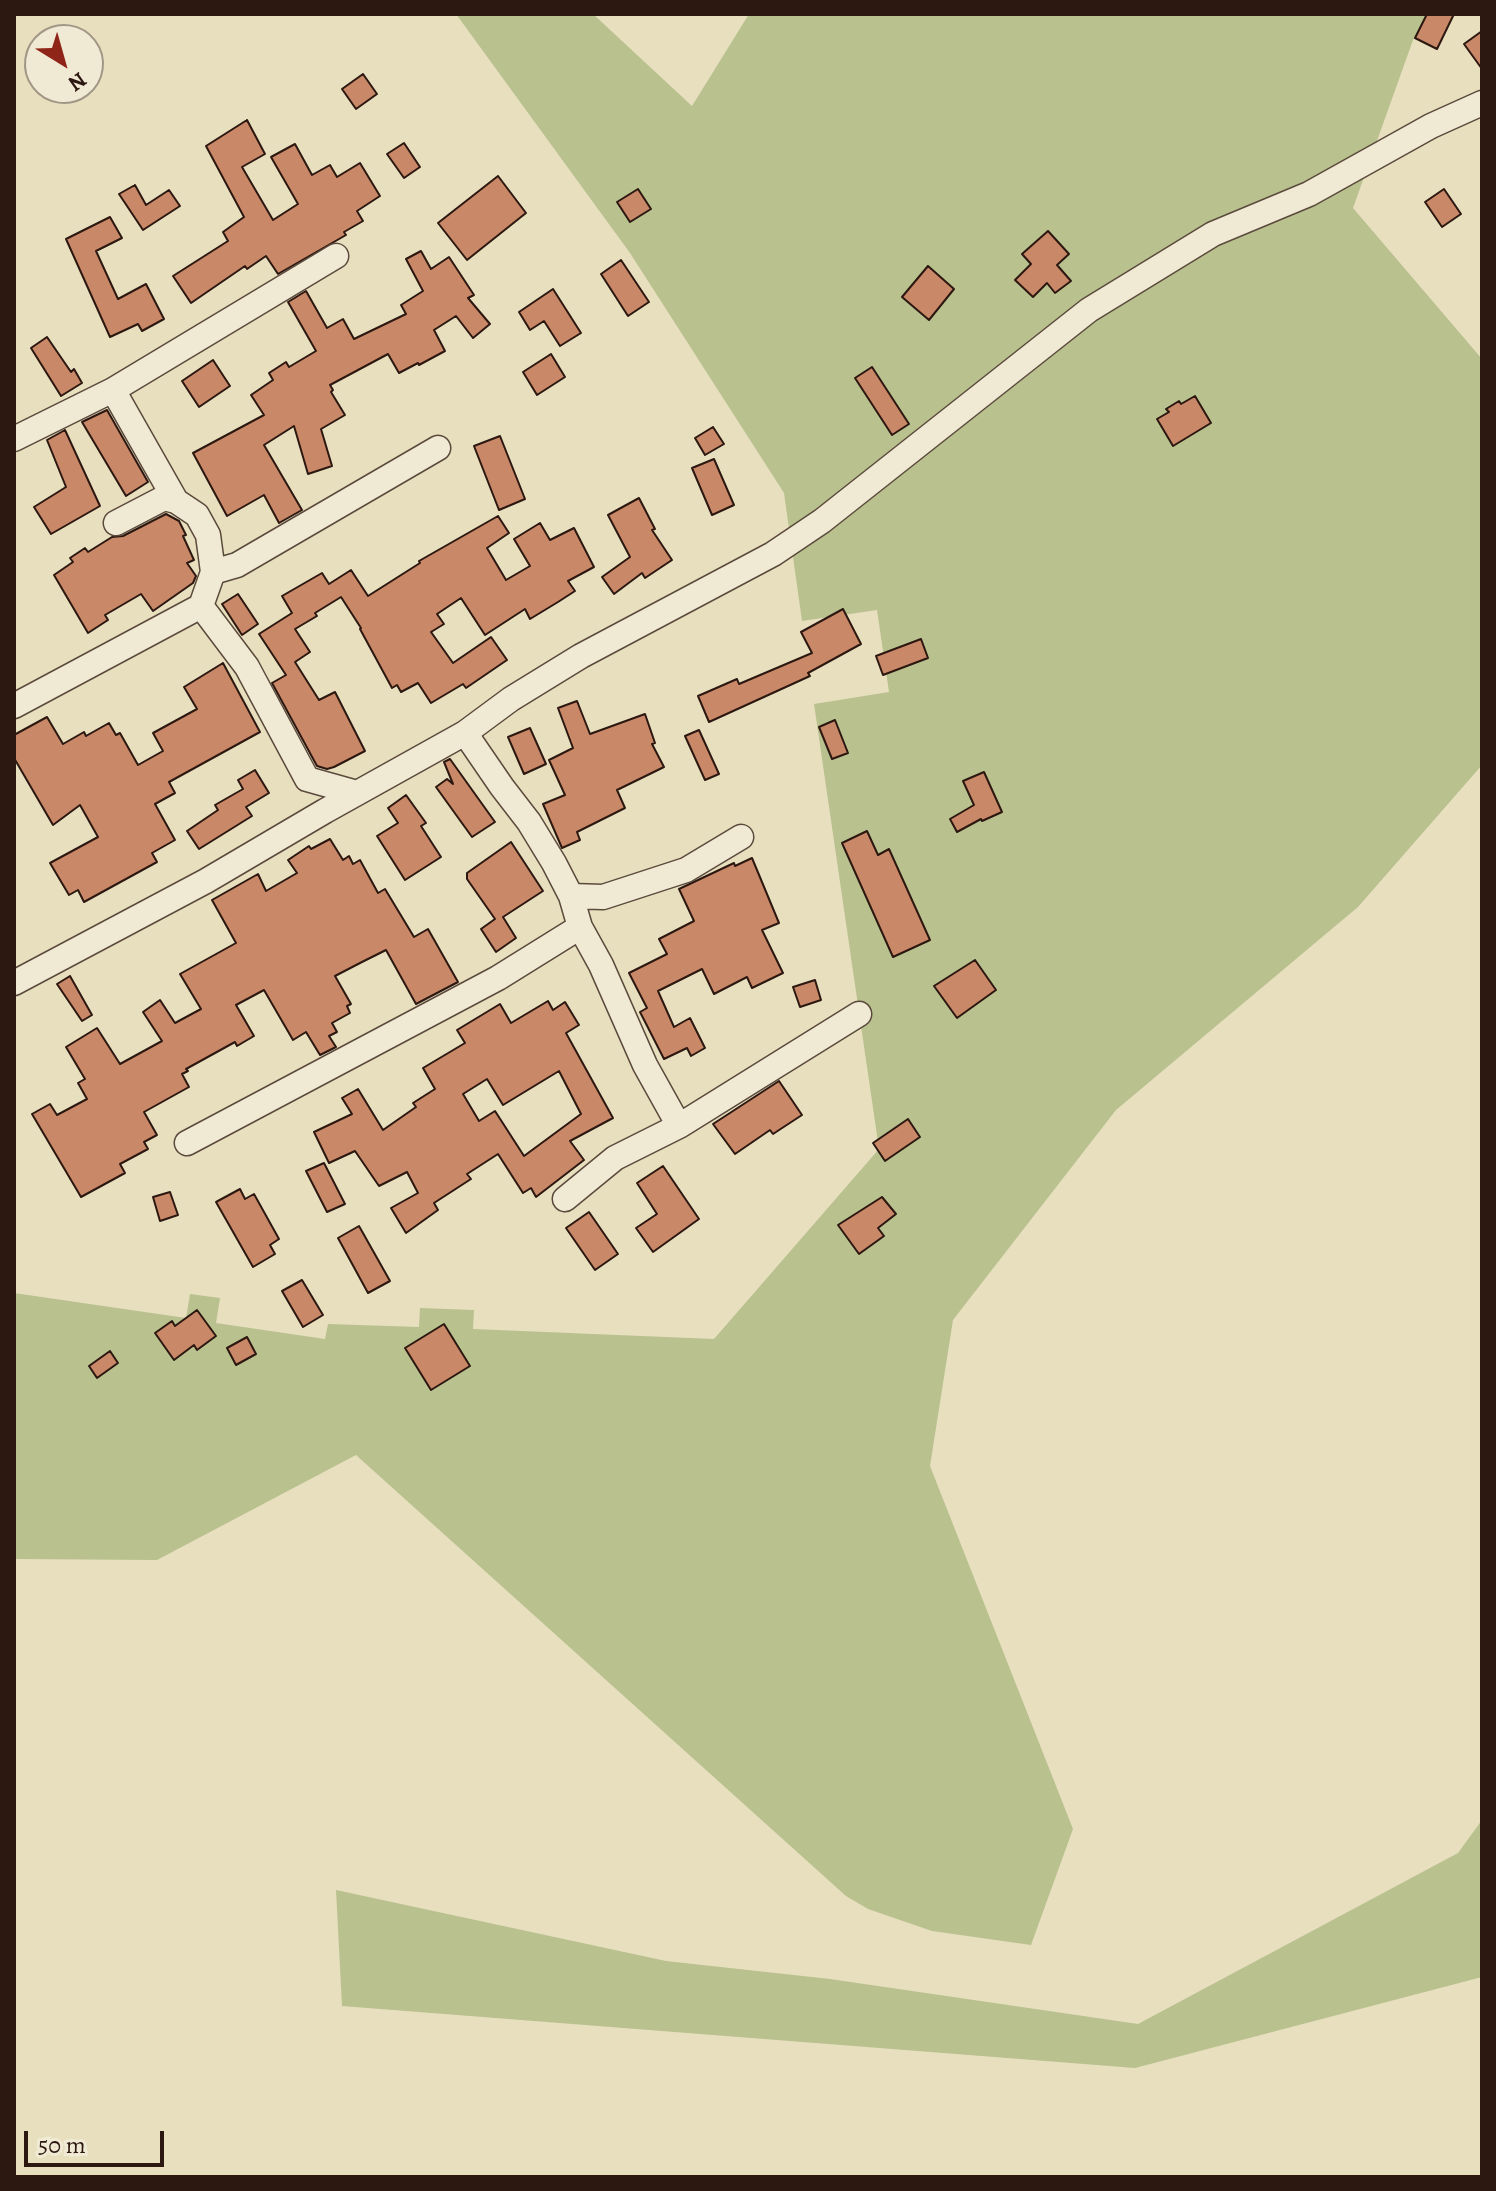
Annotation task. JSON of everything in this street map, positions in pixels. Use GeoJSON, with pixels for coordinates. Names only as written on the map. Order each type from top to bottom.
{"type":"FeatureCollection","features":[{"type":"Feature","properties":{"kind":"street"},"geometry":{"type":"LineString","coordinates":[[14,983],[206,881],[465,733],[511,699],[581,656],[773,554],[822,521],[1089,310],[1213,234],[1309,194],[1431,126],[1482,103]]}},
{"type":"Feature","properties":{"kind":"street"},"geometry":{"type":"LineString","coordinates":[[14,439],[113,390],[336,256]]}},
{"type":"Feature","properties":{"kind":"street"},"geometry":{"type":"LineString","coordinates":[[113,390],[176,501]]}},
{"type":"Feature","properties":{"kind":"street"},"geometry":{"type":"LineString","coordinates":[[213,572],[237,565],[438,448]]}},
{"type":"Feature","properties":{"kind":"street"},"geometry":{"type":"LineString","coordinates":[[14,706],[201,606],[213,572],[208,535],[197,515],[176,501],[164,498],[116,523]]}},
{"type":"Feature","properties":{"kind":"street"},"geometry":{"type":"LineString","coordinates":[[201,606],[247,667],[307,779],[306,822]]}},
{"type":"Feature","properties":{"kind":"street"},"geometry":{"type":"LineString","coordinates":[[465,733],[529,822],[571,896],[580,927],[601,965],[645,1065],[679,1126]]}},
{"type":"Feature","properties":{"kind":"street"},"geometry":{"type":"LineString","coordinates":[[307,779],[357,793]]}},
{"type":"Feature","properties":{"kind":"street"},"geometry":{"type":"LineString","coordinates":[[571,896],[603,897],[686,870],[741,837]]}},
{"type":"Feature","properties":{"kind":"street"},"geometry":{"type":"LineString","coordinates":[[187,1143],[498,978],[580,927]]}},
{"type":"Feature","properties":{"kind":"street"},"geometry":{"type":"LineString","coordinates":[[565,1199],[615,1158],[679,1126],[859,1014]]}},
{"type":"Feature","properties":{"kind":"green space"},"geometry":{"type":"Polygon","coordinates":[[[456,14],[593,14],[692,106],[749,14],[1434,14],[1413,40],[1353,208],[1482,359],[1482,765],[1358,907],[1116,1110],[953,1320],[930,1466],[1073,1829],[1031,1945],[932,1931],[868,1909],[846,1896],[356,1455],[157,1560],[14,1559],[14,1293],[186,1318],[190,1294],[220,1298],[216,1323],[325,1339],[328,1324],[419,1327],[420,1308],[474,1310],[473,1329],[714,1339],[879,1149],[814,704],[889,692],[877,610],[802,621],[784,493],[630,253],[456,14]]]}},
{"type":"Feature","properties":{"kind":"green space"},"geometry":{"type":"Polygon","coordinates":[[[1482,1820],[1482,1977],[1135,2068],[342,2006],[336,1890],[666,1961],[830,1979],[1138,2024],[1458,1853],[1482,1820]]]}},
{"type":"Feature","properties":{"kind":"building"},"geometry":{"type":"Polygon","coordinates":[[[1427,14],[1454,14],[1437,49],[1415,38],[1427,14]]]}},
{"type":"Feature","properties":{"kind":"building"},"geometry":{"type":"Polygon","coordinates":[[[1482,31],[1482,69],[1464,44],[1482,31]]]}},
{"type":"Feature","properties":{"kind":"building"},"geometry":{"type":"Polygon","coordinates":[[[363,74],[377,94],[356,109],[342,89],[363,74]]]}},
{"type":"Feature","properties":{"kind":"building"},"geometry":{"type":"Polygon","coordinates":[[[247,120],[265,154],[242,167],[273,220],[298,204],[271,157],[295,144],[312,175],[330,165],[337,177],[360,163],[380,196],[357,211],[363,221],[344,232],[346,235],[278,274],[266,256],[247,269],[245,266],[191,303],[173,276],[228,241],[223,232],[244,217],[206,146],[247,120]]]}},
{"type":"Feature","properties":{"kind":"building"},"geometry":{"type":"Polygon","coordinates":[[[404,143],[420,167],[404,178],[387,154],[404,143]]]}},
{"type":"Feature","properties":{"kind":"building"},"geometry":{"type":"Polygon","coordinates":[[[498,176],[526,213],[467,260],[438,223],[498,176]]]}},
{"type":"Feature","properties":{"kind":"building"},"geometry":{"type":"Polygon","coordinates":[[[135,185],[146,205],[169,190],[180,206],[143,230],[119,194],[135,185]]]}},
{"type":"Feature","properties":{"kind":"building"},"geometry":{"type":"Polygon","coordinates":[[[638,189],[651,209],[630,222],[617,202],[638,189]]]}},
{"type":"Feature","properties":{"kind":"building"},"geometry":{"type":"Polygon","coordinates":[[[1444,189],[1461,214],[1442,227],[1425,202],[1444,189]]]}},
{"type":"Feature","properties":{"kind":"building"},"geometry":{"type":"Polygon","coordinates":[[[110,217],[122,238],[96,251],[118,299],[146,284],[164,319],[142,331],[138,324],[110,337],[66,239],[110,217]]]}},
{"type":"Feature","properties":{"kind":"building"},"geometry":{"type":"Polygon","coordinates":[[[1048,231],[1069,254],[1057,265],[1071,281],[1055,293],[1047,283],[1033,297],[1015,280],[1031,264],[1022,254],[1048,231]]]}},
{"type":"Feature","properties":{"kind":"building"},"geometry":{"type":"Polygon","coordinates":[[[421,251],[431,269],[449,257],[474,295],[468,298],[490,324],[473,338],[456,316],[434,330],[445,351],[399,373],[388,354],[330,385],[345,415],[321,429],[332,466],[308,474],[294,426],[264,445],[302,510],[279,523],[264,495],[227,516],[193,453],[264,415],[251,395],[273,380],[269,373],[286,362],[289,367],[316,351],[288,302],[306,291],[327,328],[343,319],[354,339],[406,314],[401,305],[423,291],[406,259],[421,251]]]}},
{"type":"Feature","properties":{"kind":"building"},"geometry":{"type":"Polygon","coordinates":[[[621,260],[649,302],[628,316],[601,274],[621,260]]]}},
{"type":"Feature","properties":{"kind":"building"},"geometry":{"type":"Polygon","coordinates":[[[928,266],[954,289],[929,320],[902,297],[928,266]]]}},
{"type":"Feature","properties":{"kind":"building"},"geometry":{"type":"Polygon","coordinates":[[[553,289],[581,333],[560,346],[544,321],[530,330],[519,312],[553,289]]]}},
{"type":"Feature","properties":{"kind":"building"},"geometry":{"type":"Polygon","coordinates":[[[47,337],[82,383],[61,396],[31,348],[47,337]]]}},
{"type":"Feature","properties":{"kind":"building"},"geometry":{"type":"Polygon","coordinates":[[[551,354],[565,377],[537,395],[523,372],[551,354]]]}},
{"type":"Feature","properties":{"kind":"building"},"geometry":{"type":"Polygon","coordinates":[[[213,360],[230,386],[199,407],[182,381],[213,360]]]}},
{"type":"Feature","properties":{"kind":"building"},"geometry":{"type":"Polygon","coordinates":[[[872,367],[909,424],[892,435],[855,378],[872,367]]]}},
{"type":"Feature","properties":{"kind":"building"},"geometry":{"type":"Polygon","coordinates":[[[1195,396],[1211,423],[1173,446],[1157,419],[1179,401],[1181,404],[1195,396]]]}},
{"type":"Feature","properties":{"kind":"building"},"geometry":{"type":"Polygon","coordinates":[[[107,410],[148,482],[126,496],[82,422],[107,410]]]}},
{"type":"Feature","properties":{"kind":"building"},"geometry":{"type":"Polygon","coordinates":[[[713,427],[724,444],[705,455],[695,438],[713,427]]]}},
{"type":"Feature","properties":{"kind":"building"},"geometry":{"type":"Polygon","coordinates":[[[65,430],[100,506],[51,534],[34,507],[66,487],[47,440],[65,430]]]}},
{"type":"Feature","properties":{"kind":"building"},"geometry":{"type":"Polygon","coordinates":[[[500,436],[525,499],[499,510],[474,446],[500,436]]]}},
{"type":"Feature","properties":{"kind":"building"},"geometry":{"type":"Polygon","coordinates":[[[714,459],[734,505],[712,515],[692,468],[714,459]]]}},
{"type":"Feature","properties":{"kind":"building"},"geometry":{"type":"Polygon","coordinates":[[[639,498],[655,529],[652,530],[672,560],[645,578],[642,573],[614,594],[602,577],[630,557],[608,515],[639,498]]]}},
{"type":"Feature","properties":{"kind":"building"},"geometry":{"type":"Polygon","coordinates":[[[166,514],[179,521],[186,535],[183,536],[194,560],[187,563],[196,576],[193,583],[153,611],[141,594],[105,615],[108,620],[88,633],[54,575],[73,562],[70,558],[85,548],[88,552],[112,537],[123,536],[166,514]]]}},
{"type":"Feature","properties":{"kind":"building"},"geometry":{"type":"Polygon","coordinates":[[[498,516],[509,533],[487,548],[506,580],[530,566],[514,539],[540,523],[550,540],[574,528],[594,567],[568,581],[575,591],[558,602],[530,619],[525,609],[485,635],[461,598],[437,614],[444,624],[431,632],[453,663],[491,637],[507,660],[466,688],[463,684],[431,703],[418,683],[401,692],[397,685],[392,688],[341,597],[315,613],[317,616],[295,629],[310,652],[295,662],[319,700],[335,692],[365,751],[334,767],[327,769],[317,766],[272,683],[286,675],[259,634],[292,613],[282,596],[322,573],[329,584],[351,570],[368,596],[419,561],[498,516]]]}},
{"type":"Feature","properties":{"kind":"building"},"geometry":{"type":"Polygon","coordinates":[[[238,594],[258,624],[242,635],[222,604],[238,594]]]}},
{"type":"Feature","properties":{"kind":"building"},"geometry":{"type":"Polygon","coordinates":[[[843,609],[861,644],[808,673],[810,676],[709,722],[698,696],[737,679],[739,684],[812,653],[801,632],[843,609]]]}},
{"type":"Feature","properties":{"kind":"building"},"geometry":{"type":"Polygon","coordinates":[[[921,639],[928,658],[883,675],[876,656],[921,639]]]}},
{"type":"Feature","properties":{"kind":"building"},"geometry":{"type":"Polygon","coordinates":[[[223,663],[260,732],[169,782],[175,793],[155,804],[175,840],[152,853],[157,862],[84,902],[78,890],[69,895],[50,863],[98,837],[80,805],[53,825],[14,758],[14,735],[47,717],[63,744],[109,723],[116,735],[120,733],[138,765],[163,751],[153,733],[197,709],[184,687],[223,663]]]}},
{"type":"Feature","properties":{"kind":"building"},"geometry":{"type":"Polygon","coordinates":[[[577,701],[590,734],[645,714],[655,743],[652,744],[664,767],[617,790],[625,808],[577,832],[580,840],[562,848],[543,804],[565,795],[549,760],[573,748],[558,708],[577,701]]]}},
{"type":"Feature","properties":{"kind":"building"},"geometry":{"type":"Polygon","coordinates":[[[835,720],[848,753],[832,759],[819,727],[835,720]]]}},
{"type":"Feature","properties":{"kind":"building"},"geometry":{"type":"Polygon","coordinates":[[[530,728],[546,764],[524,774],[508,737],[530,728]]]}},
{"type":"Feature","properties":{"kind":"building"},"geometry":{"type":"Polygon","coordinates":[[[699,730],[719,774],[705,780],[685,736],[699,730]]]}},
{"type":"Feature","properties":{"kind":"building"},"geometry":{"type":"Polygon","coordinates":[[[450,759],[495,822],[472,837],[436,787],[447,779],[453,784],[444,762],[450,759]]]}},
{"type":"Feature","properties":{"kind":"building"},"geometry":{"type":"Polygon","coordinates":[[[255,770],[269,793],[246,807],[252,816],[199,849],[187,831],[218,810],[215,805],[243,789],[238,780],[255,770]]]}},
{"type":"Feature","properties":{"kind":"building"},"geometry":{"type":"Polygon","coordinates":[[[984,772],[1002,812],[957,832],[950,819],[974,805],[963,781],[984,772]]]}},
{"type":"Feature","properties":{"kind":"building"},"geometry":{"type":"Polygon","coordinates":[[[406,795],[426,823],[421,826],[441,857],[405,880],[377,836],[398,823],[388,808],[406,795]]]}},
{"type":"Feature","properties":{"kind":"building"},"geometry":{"type":"Polygon","coordinates":[[[867,831],[878,855],[889,849],[930,940],[893,957],[842,843],[867,831]]]}},
{"type":"Feature","properties":{"kind":"building"},"geometry":{"type":"Polygon","coordinates":[[[330,839],[343,860],[349,856],[353,864],[360,860],[378,893],[385,889],[414,937],[428,929],[458,982],[416,1004],[386,950],[335,976],[351,1004],[347,1006],[350,1013],[332,1023],[337,1032],[329,1036],[336,1047],[320,1055],[306,1032],[293,1040],[264,990],[236,1005],[254,1036],[237,1046],[235,1042],[186,1069],[188,1071],[182,1074],[189,1087],[144,1112],[157,1135],[144,1142],[148,1149],[120,1164],[125,1173],[81,1197],[32,1114],[50,1104],[57,1115],[87,1099],[78,1083],[85,1079],[66,1047],[97,1028],[120,1064],[162,1041],[143,1012],[160,1000],[175,1023],[201,1009],[180,974],[236,943],[212,900],[258,874],[266,891],[297,873],[288,860],[309,846],[311,849],[330,839]]]}},
{"type":"Feature","properties":{"kind":"building"},"geometry":{"type":"Polygon","coordinates":[[[511,842],[543,891],[503,917],[516,938],[496,952],[481,929],[495,919],[467,879],[467,873],[511,842]]]}},
{"type":"Feature","properties":{"kind":"building"},"geometry":{"type":"Polygon","coordinates":[[[752,858],[779,923],[762,930],[783,973],[752,988],[747,977],[714,994],[702,969],[658,991],[674,1027],[690,1018],[705,1048],[691,1056],[687,1048],[664,1059],[640,1012],[647,1008],[629,973],[667,954],[659,939],[694,921],[679,889],[734,863],[735,866],[752,858]]]}},
{"type":"Feature","properties":{"kind":"building"},"geometry":{"type":"Polygon","coordinates":[[[975,960],[996,990],[957,1018],[934,986],[975,960]]]}},
{"type":"Feature","properties":{"kind":"building"},"geometry":{"type":"Polygon","coordinates":[[[70,976],[92,1015],[82,1021],[57,984],[70,976]]]}},
{"type":"Feature","properties":{"kind":"building"},"geometry":{"type":"Polygon","coordinates":[[[815,980],[821,1000],[800,1007],[793,987],[815,980]]]}},
{"type":"Feature","properties":{"kind":"building"},"geometry":{"type":"Polygon","coordinates":[[[548,1001],[553,1010],[565,1002],[579,1025],[566,1033],[613,1118],[570,1141],[584,1160],[536,1197],[531,1188],[523,1193],[498,1154],[467,1174],[471,1179],[434,1203],[438,1210],[406,1233],[391,1208],[418,1193],[407,1172],[379,1186],[355,1151],[329,1163],[314,1132],[352,1114],[342,1098],[358,1089],[383,1130],[416,1107],[413,1103],[435,1089],[423,1068],[465,1043],[457,1030],[500,1004],[511,1023],[548,1001]],[[559,1071],[503,1105],[487,1079],[463,1094],[479,1121],[495,1111],[524,1156],[581,1114],[559,1071]]]}},
{"type":"Feature","properties":{"kind":"building"},"geometry":{"type":"Polygon","coordinates":[[[779,1081],[802,1115],[773,1134],[770,1130],[735,1154],[713,1124],[779,1081]]]}},
{"type":"Feature","properties":{"kind":"building"},"geometry":{"type":"Polygon","coordinates":[[[908,1119],[920,1137],[885,1161],[873,1143],[908,1119]]]}},
{"type":"Feature","properties":{"kind":"building"},"geometry":{"type":"Polygon","coordinates":[[[324,1163],[345,1204],[327,1212],[306,1171],[324,1163]]]}},
{"type":"Feature","properties":{"kind":"building"},"geometry":{"type":"Polygon","coordinates":[[[663,1166],[699,1219],[653,1252],[636,1228],[657,1214],[637,1183],[663,1166]]]}},
{"type":"Feature","properties":{"kind":"building"},"geometry":{"type":"Polygon","coordinates":[[[240,1189],[245,1199],[254,1194],[279,1239],[270,1245],[275,1254],[253,1267],[216,1202],[240,1189]]]}},
{"type":"Feature","properties":{"kind":"building"},"geometry":{"type":"Polygon","coordinates":[[[170,1192],[178,1215],[160,1221],[153,1197],[170,1192]]]}},
{"type":"Feature","properties":{"kind":"building"},"geometry":{"type":"Polygon","coordinates":[[[882,1197],[896,1214],[878,1228],[884,1236],[859,1254],[838,1225],[882,1197]]]}},
{"type":"Feature","properties":{"kind":"building"},"geometry":{"type":"Polygon","coordinates":[[[589,1212],[618,1254],[595,1270],[566,1228],[589,1212]]]}},
{"type":"Feature","properties":{"kind":"building"},"geometry":{"type":"Polygon","coordinates":[[[359,1226],[390,1281],[368,1293],[338,1238],[359,1226]]]}},
{"type":"Feature","properties":{"kind":"building"},"geometry":{"type":"Polygon","coordinates":[[[302,1280],[323,1315],[303,1327],[282,1291],[302,1280]]]}},
{"type":"Feature","properties":{"kind":"building"},"geometry":{"type":"Polygon","coordinates":[[[197,1310],[216,1336],[197,1350],[194,1345],[174,1360],[155,1333],[172,1321],[175,1326],[197,1310]]]}},
{"type":"Feature","properties":{"kind":"building"},"geometry":{"type":"Polygon","coordinates":[[[444,1324],[470,1366],[431,1390],[405,1348],[444,1324]]]}},
{"type":"Feature","properties":{"kind":"building"},"geometry":{"type":"Polygon","coordinates":[[[247,1337],[256,1354],[236,1365],[227,1348],[247,1337]]]}},
{"type":"Feature","properties":{"kind":"building"},"geometry":{"type":"Polygon","coordinates":[[[110,1351],[118,1363],[97,1378],[89,1366],[110,1351]]]}}]}
